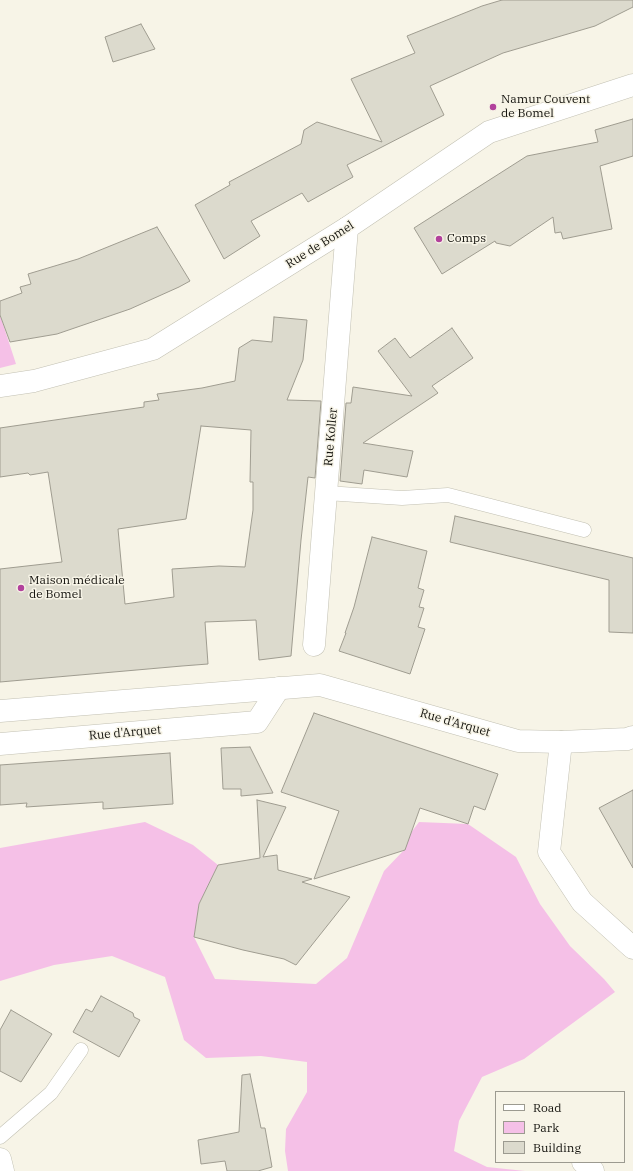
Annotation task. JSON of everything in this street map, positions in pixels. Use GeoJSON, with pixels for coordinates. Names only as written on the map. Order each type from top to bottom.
{"type":"FeatureCollection","features":[{"type":"Feature","properties":{"kind":"street","name":"Rue de Bomel"},"geometry":{"type":"LineString","coordinates":[[0,386],[34,381],[153,349],[348,228],[489,132],[633,85]]}},
{"type":"Feature","properties":{"kind":"street","name":"Rue Koller"},"geometry":{"type":"LineString","coordinates":[[314,645],[348,228]]}},
{"type":"Feature","properties":{"kind":"street","name":"Rue d'Arquet"},"geometry":{"type":"LineString","coordinates":[[0,711],[320,685],[518,741],[561,742],[627,739],[633,736]]}},
{"type":"Feature","properties":{"kind":"street","name":"Rue d'Arquet"},"geometry":{"type":"LineString","coordinates":[[0,744],[257,722],[279,688]]}},
{"type":"Feature","properties":{"kind":"street"},"geometry":{"type":"LineString","coordinates":[[561,742],[549,852],[582,902],[633,948]]}},
{"type":"Feature","properties":{"kind":"street"},"geometry":{"type":"LineString","coordinates":[[0,1159],[3,1171]]}},
{"type":"Feature","properties":{"kind":"street"},"geometry":{"type":"LineString","coordinates":[[584,1163],[593,1171]]}},
{"type":"Feature","properties":{"kind":"lane"},"geometry":{"type":"LineString","coordinates":[[326,493],[402,498],[448,495],[584,530]]}},
{"type":"Feature","properties":{"kind":"lane"},"geometry":{"type":"LineString","coordinates":[[0,1137],[51,1093],[81,1050]]}},
{"type":"Feature","properties":{"kind":"green space"},"geometry":{"type":"Polygon","coordinates":[[[0,315],[16,364],[0,368],[0,315]]]}},
{"type":"Feature","properties":{"kind":"green space"},"geometry":{"type":"Polygon","coordinates":[[[145,822],[193,845],[218,865],[199,904],[194,937],[215,979],[316,984],[347,958],[384,871],[404,850],[410,834],[419,822],[468,824],[516,857],[540,904],[570,946],[604,979],[615,992],[524,1059],[482,1077],[459,1121],[454,1151],[487,1167],[525,1171],[288,1171],[285,1151],[286,1129],[307,1092],[307,1062],[261,1056],[206,1058],[184,1040],[165,977],[112,956],[54,965],[0,981],[0,848],[145,822]]]}},
{"type":"Feature","properties":{"kind":"building"},"geometry":{"type":"Polygon","coordinates":[[[502,0],[633,0],[633,7],[595,26],[503,53],[430,86],[444,115],[347,165],[353,177],[308,202],[302,193],[251,221],[260,236],[224,259],[195,205],[230,185],[229,182],[301,144],[304,130],[317,122],[382,142],[351,79],[415,53],[407,36],[482,6],[502,0]]]}},
{"type":"Feature","properties":{"kind":"building"},"geometry":{"type":"Polygon","coordinates":[[[141,24],[155,49],[113,62],[105,37],[141,24]]]}},
{"type":"Feature","properties":{"kind":"building"},"geometry":{"type":"Polygon","coordinates":[[[633,119],[633,156],[600,166],[612,229],[563,239],[561,232],[555,233],[553,217],[510,246],[496,243],[495,241],[442,274],[414,228],[527,156],[598,142],[595,130],[633,119]]]}},
{"type":"Feature","properties":{"kind":"building"},"geometry":{"type":"Polygon","coordinates":[[[157,227],[190,281],[130,309],[57,334],[10,342],[0,315],[0,301],[22,293],[20,287],[31,284],[28,274],[78,259],[157,227]]]}},
{"type":"Feature","properties":{"kind":"building"},"geometry":{"type":"Polygon","coordinates":[[[274,317],[307,320],[303,360],[287,400],[321,401],[315,478],[308,477],[291,656],[259,660],[256,620],[205,622],[208,664],[0,682],[0,569],[62,562],[48,472],[0,477],[0,428],[144,407],[144,402],[159,400],[157,394],[202,388],[235,381],[239,348],[252,340],[272,342],[274,317]],[[201,426],[186,519],[118,529],[125,604],[174,597],[172,569],[219,566],[245,567],[253,510],[253,482],[250,482],[251,430],[201,426]]]}},
{"type":"Feature","properties":{"kind":"building"},"geometry":{"type":"Polygon","coordinates":[[[452,328],[473,358],[432,386],[438,393],[363,443],[413,451],[407,477],[364,470],[362,484],[340,481],[346,403],[351,403],[353,387],[412,396],[378,351],[395,338],[410,358],[452,328]]]}},
{"type":"Feature","properties":{"kind":"building"},"geometry":{"type":"Polygon","coordinates":[[[455,516],[633,558],[633,633],[609,632],[609,580],[450,542],[455,516]]]}},
{"type":"Feature","properties":{"kind":"building"},"geometry":{"type":"Polygon","coordinates":[[[372,537],[427,551],[418,588],[424,590],[419,607],[424,608],[418,627],[425,629],[410,674],[339,651],[354,607],[372,537]]]}},
{"type":"Feature","properties":{"kind":"building"},"geometry":{"type":"Polygon","coordinates":[[[314,713],[498,774],[485,810],[474,806],[468,824],[420,808],[405,850],[314,879],[339,811],[281,792],[314,713]]]}},
{"type":"Feature","properties":{"kind":"building"},"geometry":{"type":"Polygon","coordinates":[[[250,747],[273,793],[241,796],[241,789],[223,789],[221,748],[250,747]]]}},
{"type":"Feature","properties":{"kind":"building"},"geometry":{"type":"Polygon","coordinates":[[[170,753],[173,804],[103,809],[103,802],[26,807],[27,803],[0,805],[0,765],[170,753]]]}},
{"type":"Feature","properties":{"kind":"building"},"geometry":{"type":"Polygon","coordinates":[[[633,790],[633,868],[599,808],[633,790]]]}},
{"type":"Feature","properties":{"kind":"building"},"geometry":{"type":"Polygon","coordinates":[[[257,800],[286,807],[263,857],[277,855],[278,870],[312,879],[302,882],[350,897],[296,965],[284,959],[194,937],[199,904],[218,865],[260,858],[257,800]]]}},
{"type":"Feature","properties":{"kind":"building"},"geometry":{"type":"Polygon","coordinates":[[[101,996],[133,1013],[134,1017],[140,1020],[119,1057],[73,1032],[86,1009],[92,1012],[101,996]]]}},
{"type":"Feature","properties":{"kind":"building"},"geometry":{"type":"Polygon","coordinates":[[[11,1010],[52,1034],[21,1082],[0,1071],[0,1030],[11,1010]]]}},
{"type":"Feature","properties":{"kind":"building"},"geometry":{"type":"Polygon","coordinates":[[[250,1074],[261,1128],[265,1128],[272,1167],[258,1171],[227,1171],[225,1161],[201,1164],[198,1140],[239,1132],[242,1075],[250,1074]]]}},
{"type":"Feature","properties":{"kind":"place","name":"Namur Couvent de Bomel"},"geometry":{"type":"Point","coordinates":[493,107]}},
{"type":"Feature","properties":{"kind":"place","name":"Comps"},"geometry":{"type":"Point","coordinates":[439,239]}},
{"type":"Feature","properties":{"kind":"place","name":"Maison médicale de Bomel"},"geometry":{"type":"Point","coordinates":[21,588]}}]}
